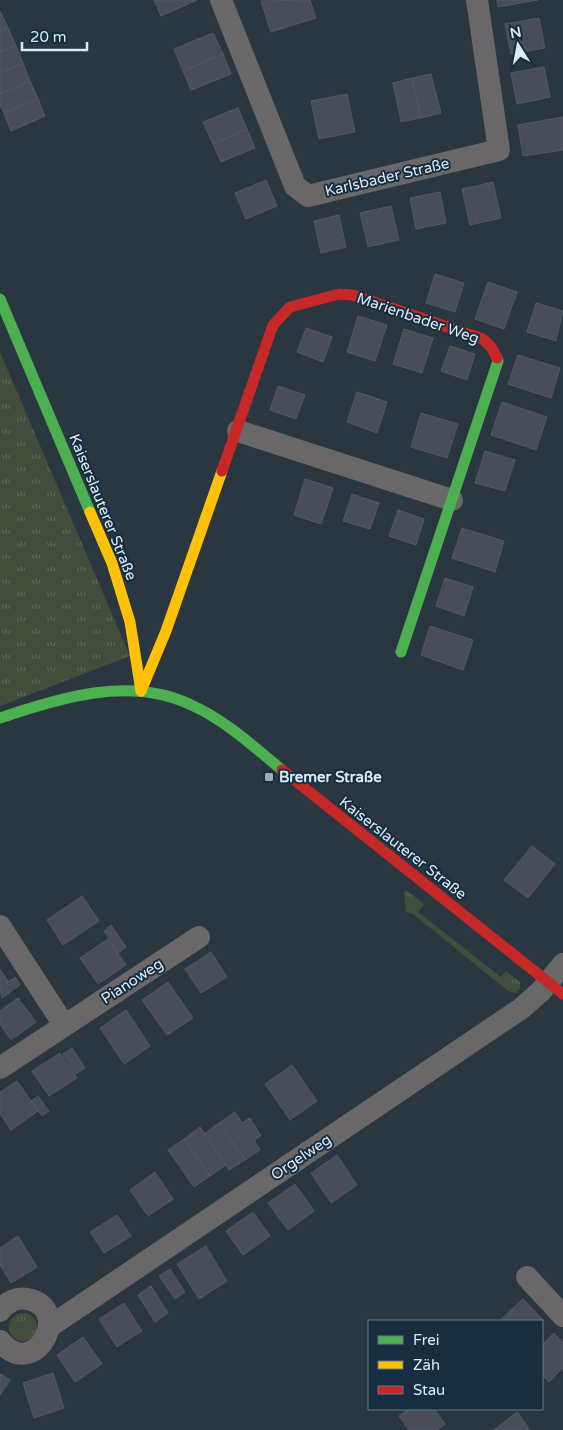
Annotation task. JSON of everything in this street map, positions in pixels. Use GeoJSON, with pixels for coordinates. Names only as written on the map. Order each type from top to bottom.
{"type":"FeatureCollection","features":[{"type":"Feature","properties":{"kind":"street","name":"Karlsbader Straße"},"geometry":{"type":"LineString","coordinates":[[221,0],[296,186],[308,196],[499,150],[477,0]]}},
{"type":"Feature","properties":{"kind":"street","name":"Marienbader Weg"},"geometry":{"type":"LineString","coordinates":[[141,691],[162,642],[274,325],[290,307],[339,294],[354,295],[483,339],[492,348],[498,361],[401,652]]}},
{"type":"Feature","properties":{"kind":"street","name":"Kaiserslauterer Straße"},"geometry":{"type":"LineString","coordinates":[[0,299],[112,563],[130,622],[141,691],[173,698],[196,708],[222,724],[556,988]]}},
{"type":"Feature","properties":{"kind":"street"},"geometry":{"type":"LineString","coordinates":[[238,431],[452,500]]}},
{"type":"Feature","properties":{"kind":"street"},"geometry":{"type":"LineString","coordinates":[[0,718],[77,696],[112,691],[141,691]]}},
{"type":"Feature","properties":{"kind":"street"},"geometry":{"type":"LineString","coordinates":[[0,926],[64,1025]]}},
{"type":"Feature","properties":{"kind":"street","name":"Pianoweg"},"geometry":{"type":"LineString","coordinates":[[0,1068],[199,938]]}},
{"type":"Feature","properties":{"kind":"street","name":"Orgelweg"},"geometry":{"type":"LineString","coordinates":[[0,1341],[11,1350],[29,1352],[43,1343],[50,1327],[522,1008],[556,988],[563,964]]}},
{"type":"Feature","properties":{"kind":"street"},"geometry":{"type":"LineString","coordinates":[[527,1277],[563,1316]]}},
{"type":"Feature","properties":{"kind":"street"},"geometry":{"type":"LineString","coordinates":[[0,1311],[11,1301],[29,1300],[44,1310],[50,1327]]}},
{"type":"Feature","properties":{"kind":"green space"},"geometry":{"type":"Polygon","coordinates":[[[0,352],[130,656],[0,706],[0,352]]]}},
{"type":"Feature","properties":{"kind":"green space"},"geometry":{"type":"Polygon","coordinates":[[[406,890],[424,904],[418,912],[501,977],[506,971],[520,982],[520,988],[516,993],[508,991],[413,914],[406,912],[404,892],[406,890]]]}},
{"type":"Feature","properties":{"kind":"green space"},"geometry":{"type":"Polygon","coordinates":[[[23,1313],[33,1317],[37,1327],[33,1337],[23,1341],[13,1337],[9,1327],[13,1317],[23,1313]]]}},
{"type":"Feature","properties":{"kind":"building"},"geometry":{"type":"Polygon","coordinates":[[[154,0],[197,0],[161,16],[154,0]]]}},
{"type":"Feature","properties":{"kind":"building"},"geometry":{"type":"Polygon","coordinates":[[[310,0],[316,18],[271,32],[261,1],[310,0]]]}},
{"type":"Feature","properties":{"kind":"building"},"geometry":{"type":"Polygon","coordinates":[[[497,0],[538,0],[498,7],[497,0]]]}},
{"type":"Feature","properties":{"kind":"building"},"geometry":{"type":"Polygon","coordinates":[[[0,11],[8,28],[0,31],[0,11]]]}},
{"type":"Feature","properties":{"kind":"building"},"geometry":{"type":"Polygon","coordinates":[[[539,18],[545,48],[511,54],[505,24],[539,18]]]}},
{"type":"Feature","properties":{"kind":"building"},"geometry":{"type":"Polygon","coordinates":[[[8,28],[16,46],[0,52],[0,31],[8,28]]]}},
{"type":"Feature","properties":{"kind":"building"},"geometry":{"type":"Polygon","coordinates":[[[213,33],[223,54],[183,71],[174,49],[213,33]]]}},
{"type":"Feature","properties":{"kind":"building"},"geometry":{"type":"Polygon","coordinates":[[[16,46],[23,63],[0,73],[0,52],[16,46]]]}},
{"type":"Feature","properties":{"kind":"building"},"geometry":{"type":"Polygon","coordinates":[[[223,54],[231,74],[191,90],[183,71],[223,54]]]}},
{"type":"Feature","properties":{"kind":"building"},"geometry":{"type":"Polygon","coordinates":[[[23,63],[30,81],[0,94],[0,73],[23,63]]]}},
{"type":"Feature","properties":{"kind":"building"},"geometry":{"type":"Polygon","coordinates":[[[544,67],[550,97],[517,104],[511,73],[544,67]]]}},
{"type":"Feature","properties":{"kind":"building"},"geometry":{"type":"Polygon","coordinates":[[[431,74],[441,113],[421,118],[412,78],[431,74]]]}},
{"type":"Feature","properties":{"kind":"building"},"geometry":{"type":"Polygon","coordinates":[[[412,78],[421,118],[401,122],[393,83],[412,78]]]}},
{"type":"Feature","properties":{"kind":"building"},"geometry":{"type":"Polygon","coordinates":[[[30,81],[38,99],[4,113],[0,105],[0,94],[30,81]]]}},
{"type":"Feature","properties":{"kind":"building"},"geometry":{"type":"Polygon","coordinates":[[[347,94],[355,132],[319,139],[311,101],[347,94]]]}},
{"type":"Feature","properties":{"kind":"building"},"geometry":{"type":"Polygon","coordinates":[[[38,99],[45,116],[11,131],[4,113],[38,99]]]}},
{"type":"Feature","properties":{"kind":"building"},"geometry":{"type":"Polygon","coordinates":[[[238,108],[247,129],[213,144],[203,122],[238,108]]]}},
{"type":"Feature","properties":{"kind":"building"},"geometry":{"type":"Polygon","coordinates":[[[563,117],[563,150],[523,156],[518,125],[563,117]]]}},
{"type":"Feature","properties":{"kind":"building"},"geometry":{"type":"Polygon","coordinates":[[[247,129],[255,148],[221,162],[213,144],[247,129]]]}},
{"type":"Feature","properties":{"kind":"building"},"geometry":{"type":"Polygon","coordinates":[[[266,180],[277,206],[246,219],[235,193],[266,180]]]}},
{"type":"Feature","properties":{"kind":"building"},"geometry":{"type":"Polygon","coordinates":[[[493,182],[501,218],[470,225],[462,189],[493,182]]]}},
{"type":"Feature","properties":{"kind":"building"},"geometry":{"type":"Polygon","coordinates":[[[440,192],[446,223],[416,229],[410,198],[440,192]]]}},
{"type":"Feature","properties":{"kind":"building"},"geometry":{"type":"Polygon","coordinates":[[[391,206],[399,240],[368,247],[360,213],[391,206]]]}},
{"type":"Feature","properties":{"kind":"building"},"geometry":{"type":"Polygon","coordinates":[[[339,215],[346,247],[321,253],[314,221],[339,215]]]}},
{"type":"Feature","properties":{"kind":"building"},"geometry":{"type":"Polygon","coordinates":[[[435,274],[464,283],[455,312],[426,303],[435,274]]]}},
{"type":"Feature","properties":{"kind":"building"},"geometry":{"type":"Polygon","coordinates":[[[488,282],[517,292],[504,329],[475,319],[488,282]]]}},
{"type":"Feature","properties":{"kind":"building"},"geometry":{"type":"Polygon","coordinates":[[[536,303],[563,311],[556,341],[527,332],[536,303]]]}},
{"type":"Feature","properties":{"kind":"building"},"geometry":{"type":"Polygon","coordinates":[[[358,316],[387,325],[375,361],[347,352],[358,316]]]}},
{"type":"Feature","properties":{"kind":"building"},"geometry":{"type":"Polygon","coordinates":[[[306,328],[332,337],[323,362],[297,352],[306,328]]]}},
{"type":"Feature","properties":{"kind":"building"},"geometry":{"type":"Polygon","coordinates":[[[404,329],[433,338],[422,373],[393,364],[404,329]]]}},
{"type":"Feature","properties":{"kind":"building"},"geometry":{"type":"Polygon","coordinates":[[[450,346],[475,354],[467,380],[441,371],[450,346]]]}},
{"type":"Feature","properties":{"kind":"building"},"geometry":{"type":"Polygon","coordinates":[[[518,355],[560,368],[551,398],[508,384],[518,355]]]}},
{"type":"Feature","properties":{"kind":"building"},"geometry":{"type":"Polygon","coordinates":[[[278,386],[305,395],[296,419],[270,410],[278,386]]]}},
{"type":"Feature","properties":{"kind":"building"},"geometry":{"type":"Polygon","coordinates":[[[357,392],[387,402],[377,433],[347,422],[357,392]]]}},
{"type":"Feature","properties":{"kind":"building"},"geometry":{"type":"Polygon","coordinates":[[[502,402],[547,417],[536,450],[491,435],[502,402]]]}},
{"type":"Feature","properties":{"kind":"building"},"geometry":{"type":"Polygon","coordinates":[[[421,413],[458,424],[447,458],[411,447],[421,413]]]}},
{"type":"Feature","properties":{"kind":"building"},"geometry":{"type":"Polygon","coordinates":[[[485,451],[515,460],[505,491],[475,483],[485,451]]]}},
{"type":"Feature","properties":{"kind":"building"},"geometry":{"type":"Polygon","coordinates":[[[305,479],[333,488],[321,524],[294,515],[305,479]]]}},
{"type":"Feature","properties":{"kind":"building"},"geometry":{"type":"Polygon","coordinates":[[[352,494],[379,503],[370,529],[343,521],[352,494]]]}},
{"type":"Feature","properties":{"kind":"building"},"geometry":{"type":"Polygon","coordinates":[[[398,510],[424,519],[416,545],[389,536],[398,510]]]}},
{"type":"Feature","properties":{"kind":"building"},"geometry":{"type":"Polygon","coordinates":[[[462,528],[504,541],[495,572],[452,558],[462,528]]]}},
{"type":"Feature","properties":{"kind":"building"},"geometry":{"type":"Polygon","coordinates":[[[445,578],[473,587],[464,616],[436,606],[445,578]]]}},
{"type":"Feature","properties":{"kind":"building"},"geometry":{"type":"Polygon","coordinates":[[[430,626],[473,640],[463,670],[421,655],[430,626]]]}},
{"type":"Feature","properties":{"kind":"building"},"geometry":{"type":"Polygon","coordinates":[[[532,846],[555,864],[528,898],[504,880],[532,846]]]}},
{"type":"Feature","properties":{"kind":"building"},"geometry":{"type":"Polygon","coordinates":[[[82,896],[99,921],[63,945],[47,920],[82,896]]]}},
{"type":"Feature","properties":{"kind":"building"},"geometry":{"type":"Polygon","coordinates":[[[111,925],[126,947],[118,953],[104,931],[111,925]]]}},
{"type":"Feature","properties":{"kind":"building"},"geometry":{"type":"Polygon","coordinates":[[[108,939],[126,965],[98,984],[80,958],[108,939]]]}},
{"type":"Feature","properties":{"kind":"building"},"geometry":{"type":"Polygon","coordinates":[[[211,952],[227,977],[201,993],[185,969],[211,952]]]}},
{"type":"Feature","properties":{"kind":"building"},"geometry":{"type":"Polygon","coordinates":[[[0,969],[8,981],[0,987],[0,969]]]}},
{"type":"Feature","properties":{"kind":"building"},"geometry":{"type":"Polygon","coordinates":[[[15,977],[20,985],[2,998],[0,988],[15,977]]]}},
{"type":"Feature","properties":{"kind":"building"},"geometry":{"type":"Polygon","coordinates":[[[168,982],[193,1018],[167,1035],[142,1000],[168,982]]]}},
{"type":"Feature","properties":{"kind":"building"},"geometry":{"type":"Polygon","coordinates":[[[18,998],[36,1022],[11,1040],[0,1024],[0,1011],[18,998]]]}},
{"type":"Feature","properties":{"kind":"building"},"geometry":{"type":"Polygon","coordinates":[[[126,1010],[150,1046],[124,1064],[100,1028],[126,1010]]]}},
{"type":"Feature","properties":{"kind":"building"},"geometry":{"type":"Polygon","coordinates":[[[72,1048],[85,1068],[76,1074],[63,1054],[72,1048]]]}},
{"type":"Feature","properties":{"kind":"building"},"geometry":{"type":"Polygon","coordinates":[[[60,1053],[77,1078],[49,1096],[32,1071],[60,1053]]]}},
{"type":"Feature","properties":{"kind":"building"},"geometry":{"type":"Polygon","coordinates":[[[292,1065],[317,1101],[290,1120],[265,1084],[292,1065]]]}},
{"type":"Feature","properties":{"kind":"building"},"geometry":{"type":"Polygon","coordinates":[[[17,1081],[38,1111],[11,1130],[0,1114],[0,1092],[17,1081]]]}},
{"type":"Feature","properties":{"kind":"building"},"geometry":{"type":"Polygon","coordinates":[[[38,1096],[49,1111],[42,1116],[31,1101],[38,1096]]]}},
{"type":"Feature","properties":{"kind":"building"},"geometry":{"type":"Polygon","coordinates":[[[235,1112],[242,1123],[250,1118],[261,1136],[254,1140],[260,1150],[245,1160],[219,1123],[235,1112]]]}},
{"type":"Feature","properties":{"kind":"building"},"geometry":{"type":"Polygon","coordinates":[[[219,1123],[245,1160],[229,1170],[204,1134],[219,1123]]]}},
{"type":"Feature","properties":{"kind":"building"},"geometry":{"type":"Polygon","coordinates":[[[200,1127],[226,1165],[210,1176],[184,1139],[200,1127]]]}},
{"type":"Feature","properties":{"kind":"building"},"geometry":{"type":"Polygon","coordinates":[[[184,1139],[210,1176],[194,1187],[168,1150],[184,1139]]]}},
{"type":"Feature","properties":{"kind":"building"},"geometry":{"type":"Polygon","coordinates":[[[337,1155],[357,1185],[331,1203],[311,1173],[337,1155]]]}},
{"type":"Feature","properties":{"kind":"building"},"geometry":{"type":"Polygon","coordinates":[[[155,1172],[173,1199],[148,1216],[130,1190],[155,1172]]]}},
{"type":"Feature","properties":{"kind":"building"},"geometry":{"type":"Polygon","coordinates":[[[295,1184],[314,1211],[288,1230],[268,1203],[295,1184]]]}},
{"type":"Feature","properties":{"kind":"building"},"geometry":{"type":"Polygon","coordinates":[[[253,1212],[270,1236],[243,1255],[226,1231],[253,1212]]]}},
{"type":"Feature","properties":{"kind":"building"},"geometry":{"type":"Polygon","coordinates":[[[117,1215],[131,1236],[104,1253],[90,1232],[117,1215]]]}},
{"type":"Feature","properties":{"kind":"building"},"geometry":{"type":"Polygon","coordinates":[[[18,1236],[37,1267],[11,1283],[0,1265],[0,1248],[18,1236]]]}},
{"type":"Feature","properties":{"kind":"building"},"geometry":{"type":"Polygon","coordinates":[[[206,1246],[227,1281],[199,1299],[177,1264],[206,1246]]]}},
{"type":"Feature","properties":{"kind":"building"},"geometry":{"type":"Polygon","coordinates":[[[170,1269],[185,1292],[175,1299],[159,1276],[170,1269]]]}},
{"type":"Feature","properties":{"kind":"building"},"geometry":{"type":"Polygon","coordinates":[[[151,1286],[168,1313],[155,1322],[138,1295],[151,1286]]]}},
{"type":"Feature","properties":{"kind":"building"},"geometry":{"type":"Polygon","coordinates":[[[523,1299],[543,1320],[500,1320],[523,1299]]]}},
{"type":"Feature","properties":{"kind":"building"},"geometry":{"type":"Polygon","coordinates":[[[124,1303],[142,1331],[117,1347],[99,1319],[124,1303]]]}},
{"type":"Feature","properties":{"kind":"building"},"geometry":{"type":"Polygon","coordinates":[[[554,1333],[563,1343],[563,1368],[549,1382],[543,1376],[543,1344],[554,1333]]]}},
{"type":"Feature","properties":{"kind":"building"},"geometry":{"type":"Polygon","coordinates":[[[83,1337],[102,1364],[75,1382],[57,1355],[83,1337]]]}},
{"type":"Feature","properties":{"kind":"building"},"geometry":{"type":"Polygon","coordinates":[[[53,1373],[64,1408],[34,1418],[23,1383],[53,1373]]]}},
{"type":"Feature","properties":{"kind":"building"},"geometry":{"type":"Polygon","coordinates":[[[0,1374],[10,1380],[0,1395],[0,1374]]]}},
{"type":"Feature","properties":{"kind":"building"},"geometry":{"type":"Polygon","coordinates":[[[408,1410],[435,1410],[445,1424],[437,1430],[409,1430],[399,1416],[408,1410]]]}},
{"type":"Feature","properties":{"kind":"building"},"geometry":{"type":"Polygon","coordinates":[[[517,1412],[530,1430],[494,1430],[517,1412]]]}},
{"type":"Feature","properties":{"kind":"traffic: fast"},"geometry":{"type":"LineString","coordinates":[[0,299],[90,512]]}},
{"type":"Feature","properties":{"kind":"traffic: fast"},"geometry":{"type":"LineString","coordinates":[[401,652],[498,361],[497,358]]}},
{"type":"Feature","properties":{"kind":"traffic: fast"},"geometry":{"type":"LineString","coordinates":[[0,718],[46,703],[94,693],[118,691],[166,696],[189,704],[214,717],[282,770]]}},
{"type":"Feature","properties":{"kind":"traffic: slow"},"geometry":{"type":"LineString","coordinates":[[141,691],[166,631],[222,471]]}},
{"type":"Feature","properties":{"kind":"traffic: slow"},"geometry":{"type":"LineString","coordinates":[[90,512],[112,563],[130,622],[141,691]]}},
{"type":"Feature","properties":{"kind":"traffic: jam"},"geometry":{"type":"LineString","coordinates":[[222,471],[273,325],[290,307],[339,294],[353,295],[483,339],[492,348],[497,358]]}},
{"type":"Feature","properties":{"kind":"traffic: jam"},"geometry":{"type":"LineString","coordinates":[[282,770],[563,994]]}},
{"type":"Feature","properties":{"kind":"place","name":"Bremer Straße"},"geometry":{"type":"Point","coordinates":[269,777]}}]}
